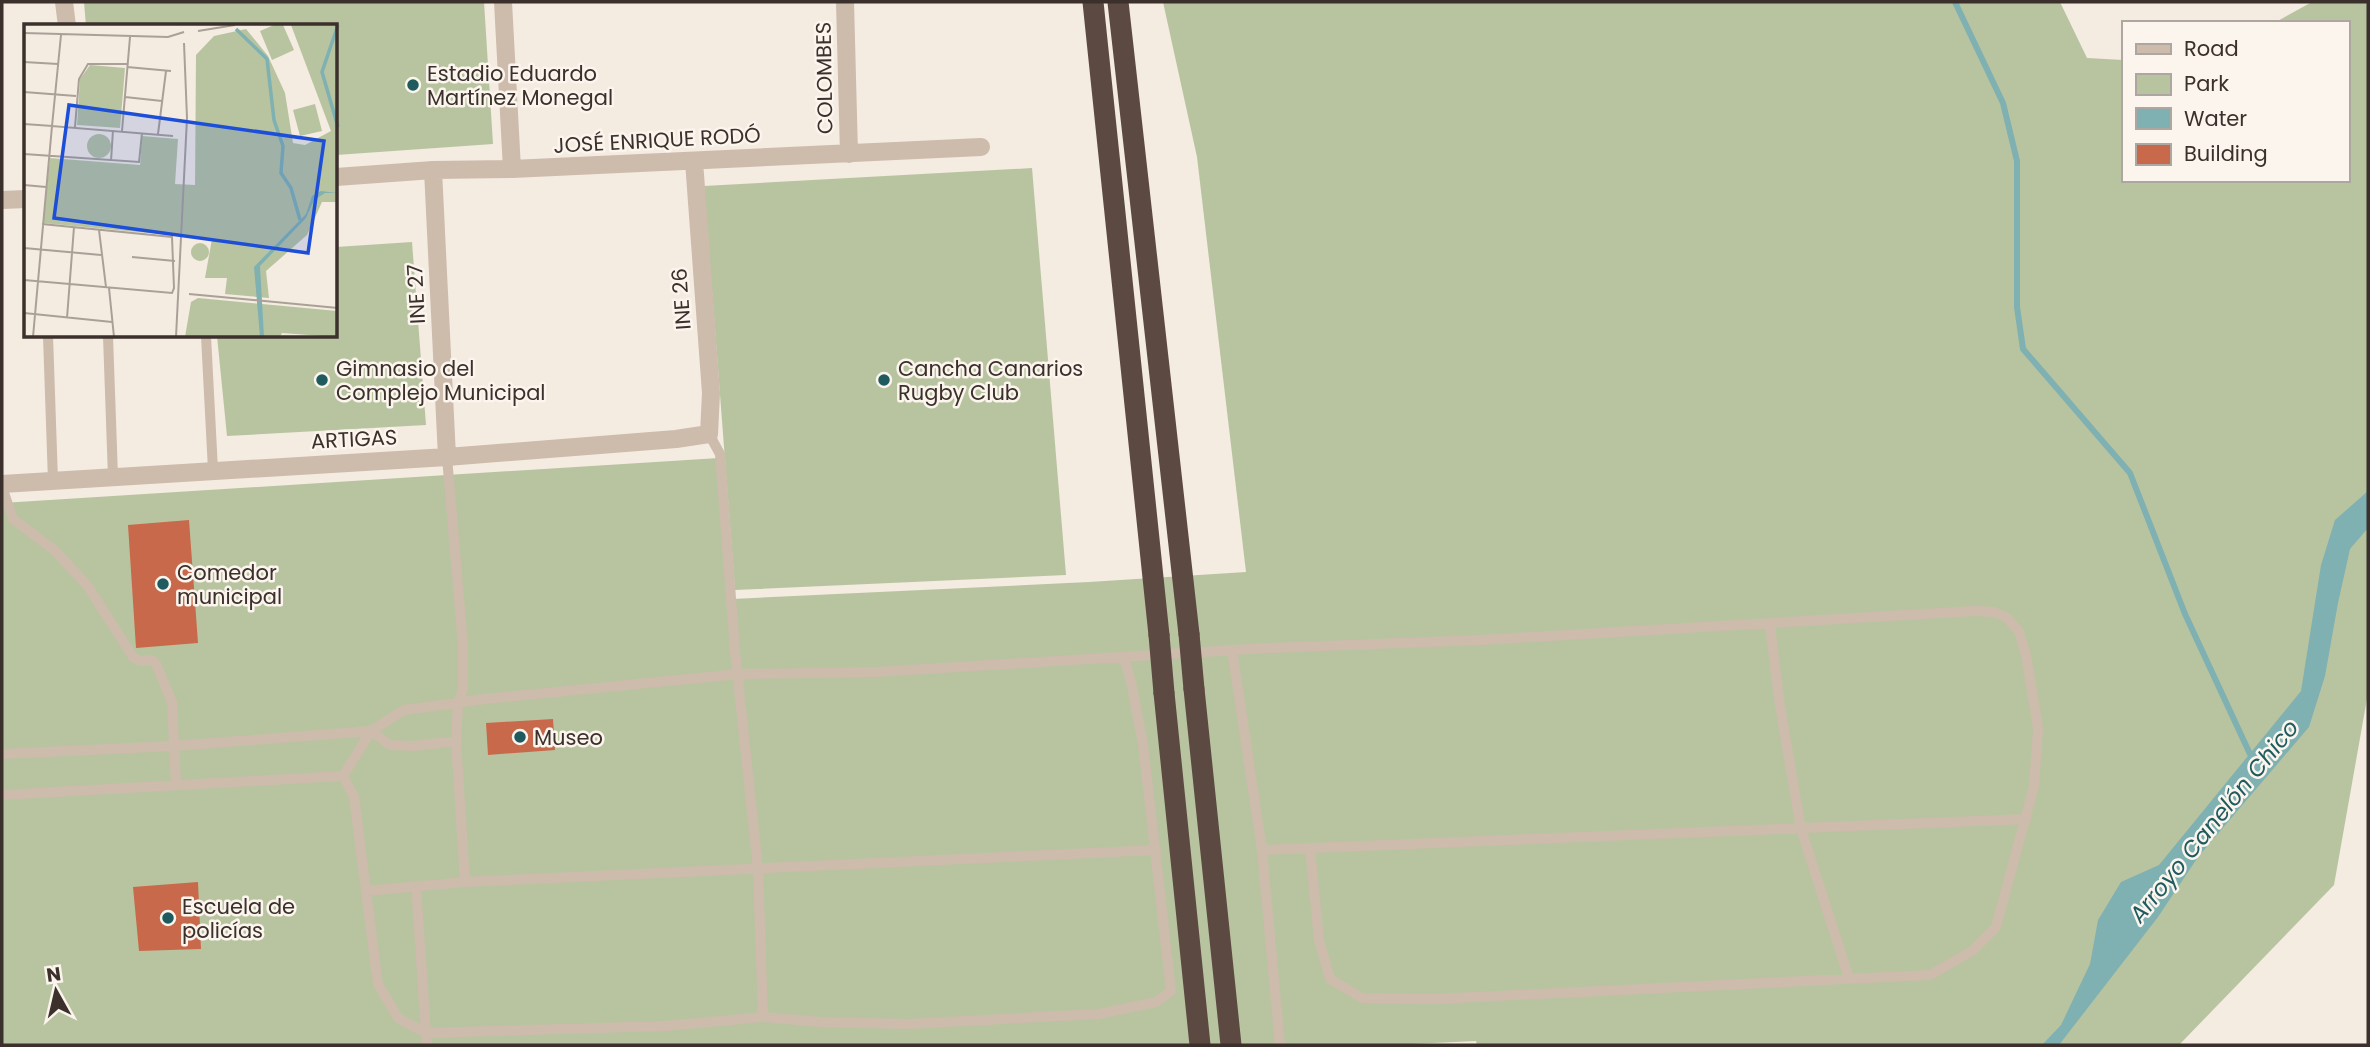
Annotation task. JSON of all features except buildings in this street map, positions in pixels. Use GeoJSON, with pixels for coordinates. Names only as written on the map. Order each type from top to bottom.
{"type":"FeatureCollection","features":[{"type":"Feature","properties":{"kind":"highway"},"geometry":{"type":"LineString","coordinates":[[1093,2],[1200,1045]]}},
{"type":"Feature","properties":{"kind":"highway"},"geometry":{"type":"LineString","coordinates":[[1118,2],[1189,634],[1230,1045]]}},
{"type":"Feature","properties":{"kind":"street"},"geometry":{"type":"LineString","coordinates":[[64,2],[67,24]]}},
{"type":"Feature","properties":{"kind":"street"},"geometry":{"type":"LineString","coordinates":[[503,2],[512,169]]}},
{"type":"Feature","properties":{"kind":"street","name":"COLOMBES"},"geometry":{"type":"LineString","coordinates":[[845,2],[849,153]]}},
{"type":"Feature","properties":{"kind":"street","name":"JOSÉ ENRIQUE RODÓ"},"geometry":{"type":"LineString","coordinates":[[338,177],[433,170],[512,169],[981,147]]}},
{"type":"Feature","properties":{"kind":"street","name":"INE 26"},"geometry":{"type":"LineString","coordinates":[[694,161],[711,393],[709,434]]}},
{"type":"Feature","properties":{"kind":"street","name":"INE 27"},"geometry":{"type":"LineString","coordinates":[[433,170],[447,457]]}},
{"type":"Feature","properties":{"kind":"street"},"geometry":{"type":"LineString","coordinates":[[2,200],[24,199]]}},
{"type":"Feature","properties":{"kind":"street","name":"ARTIGAS"},"geometry":{"type":"LineString","coordinates":[[2,486],[213,470],[447,457],[709,434]]}},
{"type":"Feature","properties":{"kind":"lane"},"geometry":{"type":"LineString","coordinates":[[48,338],[53,481]]}},
{"type":"Feature","properties":{"kind":"lane"},"geometry":{"type":"LineString","coordinates":[[108,338],[113,477]]}},
{"type":"Feature","properties":{"kind":"lane"},"geometry":{"type":"LineString","coordinates":[[206,338],[213,470]]}},
{"type":"Feature","properties":{"kind":"lane"},"geometry":{"type":"LineString","coordinates":[[709,434],[720,454],[735,651],[758,869],[763,1017]]}},
{"type":"Feature","properties":{"kind":"lane"},"geometry":{"type":"LineString","coordinates":[[447,457],[463,645],[463,689],[458,703],[456,741],[465,882]]}},
{"type":"Feature","properties":{"kind":"lane"},"geometry":{"type":"LineString","coordinates":[[2,486],[13,519],[54,550],[87,585],[133,657],[140,661],[152,660],[156,664],[172,702],[176,785]]}},
{"type":"Feature","properties":{"kind":"lane"},"geometry":{"type":"LineString","coordinates":[[343,776],[371,732],[404,710],[739,674],[876,672],[1232,650],[1770,625],[1975,611],[1994,612],[2007,618],[2019,632],[2026,656],[2038,728],[2034,786],[1996,927],[1972,951],[1930,975],[1434,999],[1362,998],[1330,979],[1319,940],[1310,849]]}},
{"type":"Feature","properties":{"kind":"lane"},"geometry":{"type":"LineString","coordinates":[[1770,625],[1780,706],[1801,829],[1849,978]]}},
{"type":"Feature","properties":{"kind":"lane"},"geometry":{"type":"LineString","coordinates":[[1232,650],[1262,850],[1280,1045]]}},
{"type":"Feature","properties":{"kind":"lane"},"geometry":{"type":"LineString","coordinates":[[343,776],[354,797],[378,984],[398,1018],[426,1033],[666,1026],[763,1017],[820,1022],[908,1024],[1099,1014],[1156,1002],[1171,991],[1143,744],[1124,657]]}},
{"type":"Feature","properties":{"kind":"lane"},"geometry":{"type":"LineString","coordinates":[[2,754],[174,746],[371,732],[390,745],[415,746],[456,741]]}},
{"type":"Feature","properties":{"kind":"lane"},"geometry":{"type":"LineString","coordinates":[[2,795],[343,776]]}},
{"type":"Feature","properties":{"kind":"lane"},"geometry":{"type":"LineString","coordinates":[[1262,850],[2026,819]]}},
{"type":"Feature","properties":{"kind":"lane"},"geometry":{"type":"LineString","coordinates":[[366,891],[465,882],[1156,850]]}},
{"type":"Feature","properties":{"kind":"lane"},"geometry":{"type":"LineString","coordinates":[[416,886],[427,1045]]}},
{"type":"Feature","properties":{"kind":"green space","name":"Estadio Eduardo Martínez Monegal"},"geometry":{"type":"Polygon","coordinates":[[[84,2],[484,2],[493,144],[338,155],[338,24],[86,24],[84,2]]]}},
{"type":"Feature","properties":{"kind":"green space"},"geometry":{"type":"Polygon","coordinates":[[[1163,2],[2060,2],[2087,58],[2122,60],[2122,182],[2349,182],[2349,21],[2278,21],[2312,2],[2368,2],[2368,693],[2334,885],[2179,1045],[1477,1045],[1476,1041],[1390,1045],[2,1045],[2,503],[719,458],[732,599],[1246,572],[1197,157],[1163,2]]]}},
{"type":"Feature","properties":{"kind":"green space","name":"Cancha Canarios Rugby Club"},"geometry":{"type":"Polygon","coordinates":[[[1032,168],[1066,575],[735,590],[704,186],[1032,168]]]}},
{"type":"Feature","properties":{"kind":"green space","name":"Gimnasio del Complejo Municipal"},"geometry":{"type":"Polygon","coordinates":[[[412,242],[426,425],[227,436],[217,338],[338,338],[338,247],[412,242]]]}},
{"type":"Feature","properties":{"kind":"water","name":"Arroyo Canelón Chico"},"geometry":{"type":"Polygon","coordinates":[[[2368,491],[2368,528],[2350,549],[2325,676],[2309,727],[2198,857],[2158,917],[2059,1045],[2042,1045],[2061,1025],[2090,964],[2098,920],[2121,882],[2159,865],[2301,691],[2321,565],[2335,520],[2368,491]]]}},
{"type":"Feature","properties":{"kind":"waterway","name":"Arroyo Canelón Chico"},"geometry":{"type":"LineString","coordinates":[[1955,2],[2003,103],[2017,161],[2017,307],[2023,349],[2130,473],[2185,614],[2250,754]]}},
{"type":"Feature","properties":{"kind":"place","name":"Estadio Eduardo Martínez Monegal"},"geometry":{"type":"Point","coordinates":[413,85]}},
{"type":"Feature","properties":{"kind":"place","name":"Gimnasio del Complejo Municipal"},"geometry":{"type":"Point","coordinates":[322,380]}},
{"type":"Feature","properties":{"kind":"place","name":"Cancha Canarios Rugby Club"},"geometry":{"type":"Point","coordinates":[884,380]}},
{"type":"Feature","properties":{"kind":"place","name":"Comedor municipal"},"geometry":{"type":"Point","coordinates":[163,584]}},
{"type":"Feature","properties":{"kind":"place","name":"Museo"},"geometry":{"type":"Point","coordinates":[520,737]}},
{"type":"Feature","properties":{"kind":"place","name":"Escuela de policías"},"geometry":{"type":"Point","coordinates":[168,918]}}]}
